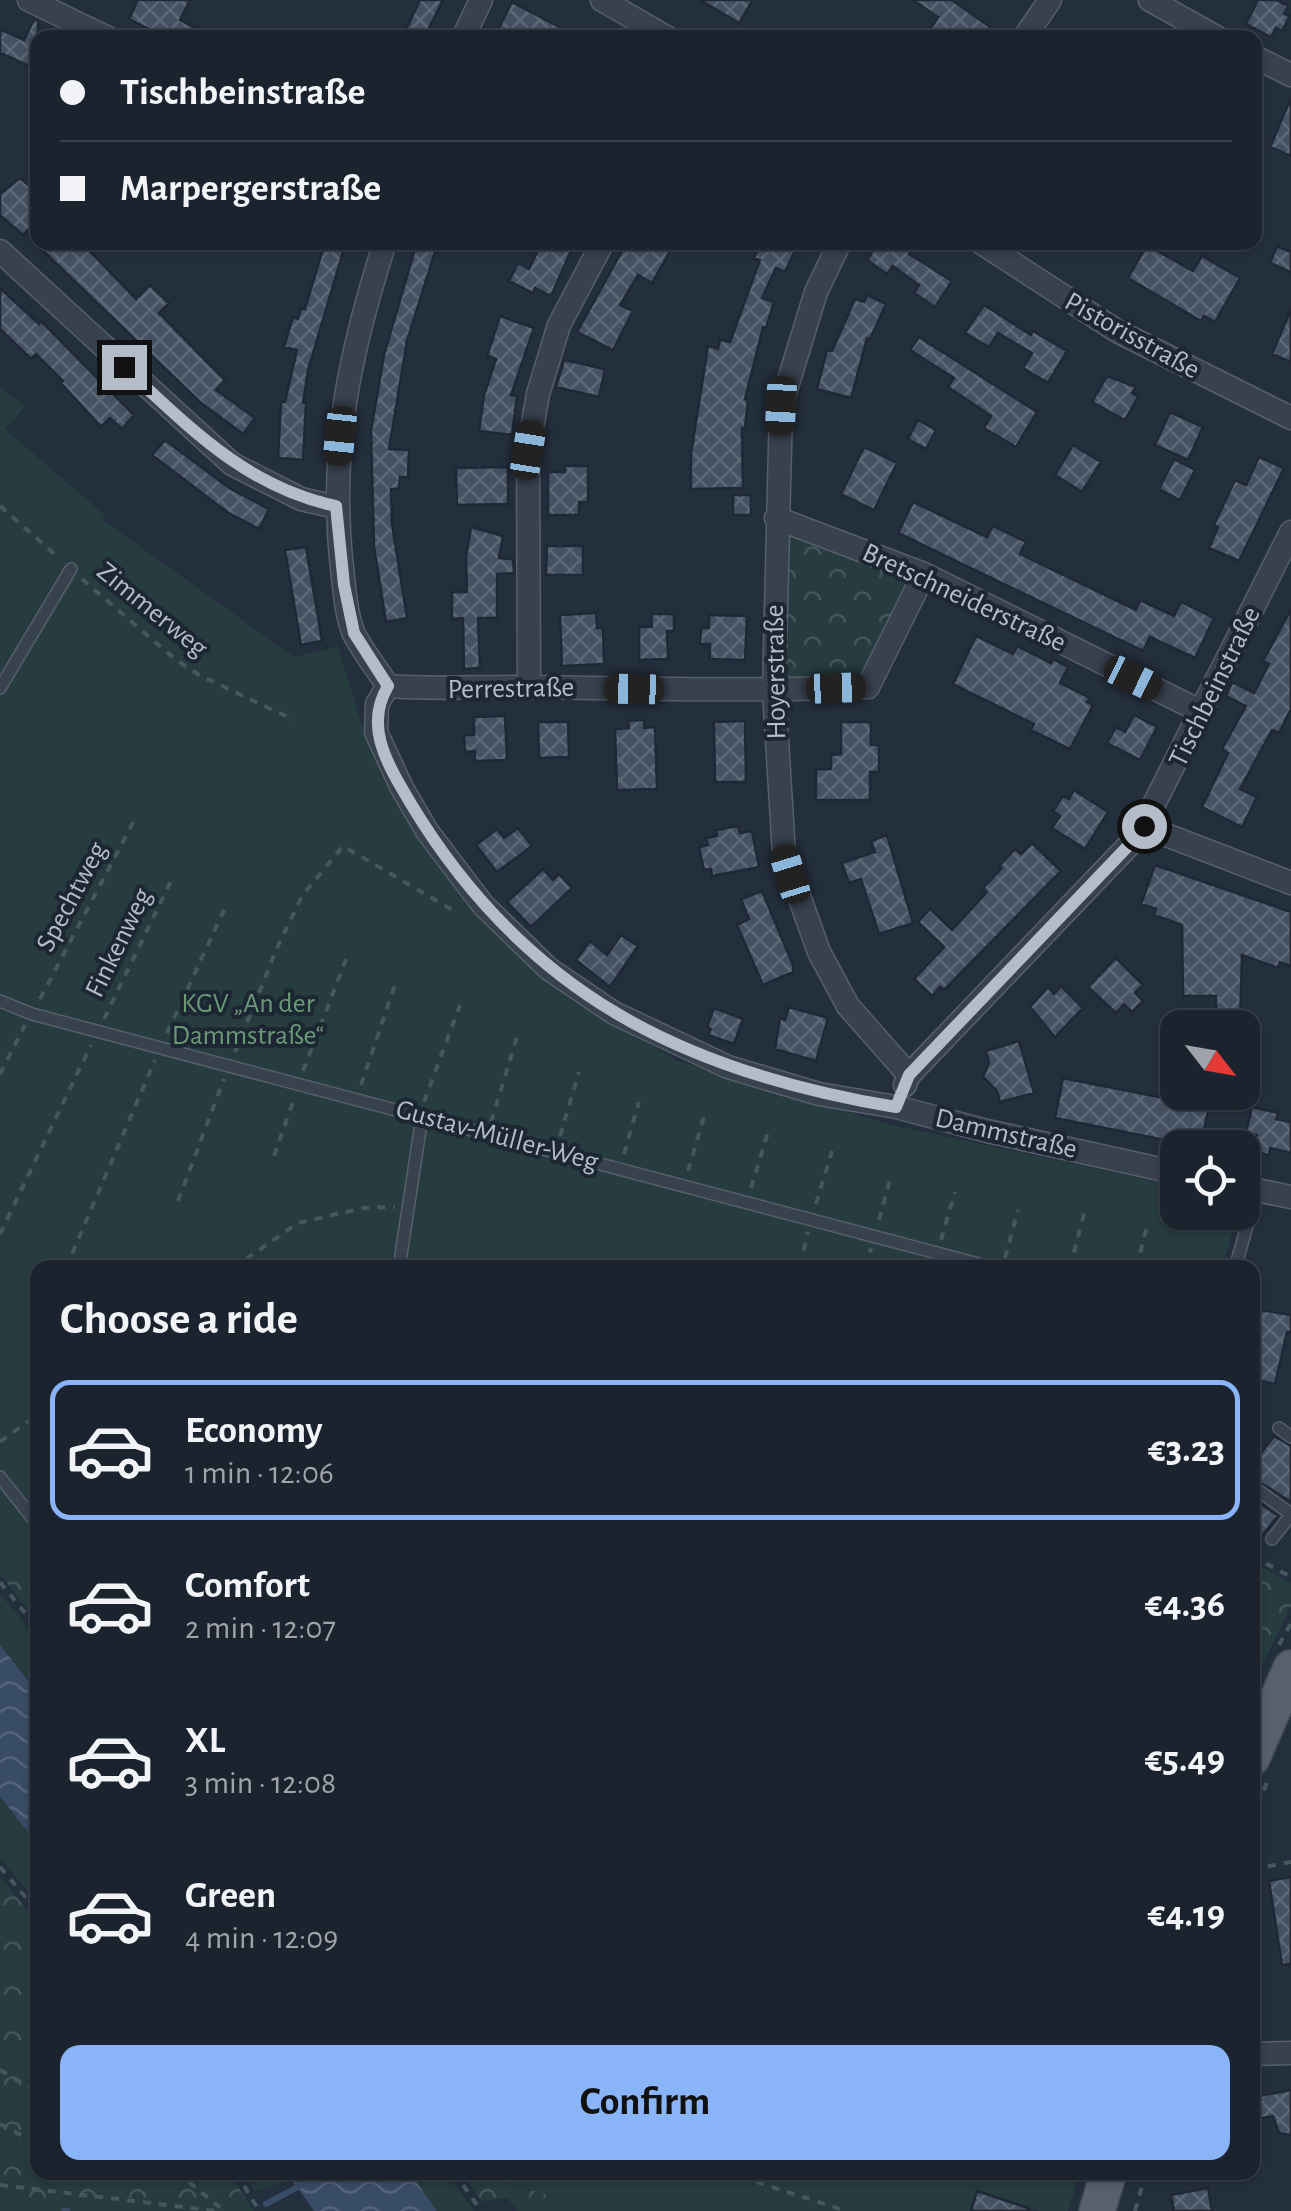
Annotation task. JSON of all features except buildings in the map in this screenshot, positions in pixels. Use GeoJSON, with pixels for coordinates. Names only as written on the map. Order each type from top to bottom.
{"type":"FeatureCollection","features":[{"type":"Feature","properties":{"kind":"main road"},"geometry":{"type":"LineString","coordinates":[[1260,1741],[1289,1678]]}},
{"type":"Feature","properties":{"kind":"main road"},"geometry":{"type":"LineString","coordinates":[[1097,2211],[1107,2180]]}},
{"type":"Feature","properties":{"kind":"street"},"geometry":{"type":"LineString","coordinates":[[29,0],[91,30]]}},
{"type":"Feature","properties":{"kind":"street"},"geometry":{"type":"LineString","coordinates":[[467,30],[480,0]]}},
{"type":"Feature","properties":{"kind":"street"},"geometry":{"type":"LineString","coordinates":[[602,0],[654,30]]}},
{"type":"Feature","properties":{"kind":"street"},"geometry":{"type":"LineString","coordinates":[[1029,30],[1050,0]]}},
{"type":"Feature","properties":{"kind":"street"},"geometry":{"type":"LineString","coordinates":[[1150,0],[1204,30]]}},
{"type":"Feature","properties":{"kind":"street"},"geometry":{"type":"LineString","coordinates":[[1262,60],[1291,75]]}},
{"type":"Feature","properties":{"kind":"street"},"geometry":{"type":"LineString","coordinates":[[0,250],[232,464],[301,499],[336,506]]}},
{"type":"Feature","properties":{"kind":"street"},"geometry":{"type":"LineString","coordinates":[[383,250],[362,316],[344,399],[336,506],[344,585],[354,633],[388,686]]}},
{"type":"Feature","properties":{"kind":"street"},"geometry":{"type":"LineString","coordinates":[[529,687],[528,450],[538,394],[559,325],[599,250]]}},
{"type":"Feature","properties":{"kind":"street","name":"Hoyerstraße"},"geometry":{"type":"LineString","coordinates":[[836,250],[816,292],[781,406],[774,691],[784,854],[819,952],[848,1006],[909,1075]]}},
{"type":"Feature","properties":{"kind":"street","name":"Pistorisstraße"},"geometry":{"type":"LineString","coordinates":[[992,250],[1117,331],[1291,418]]}},
{"type":"Feature","properties":{"kind":"street","name":"Bretschneiderstraße"},"geometry":{"type":"LineString","coordinates":[[776,518],[924,574],[1202,712]]}},
{"type":"Feature","properties":{"kind":"street","name":"Tischbeinstraße"},"geometry":{"type":"LineString","coordinates":[[896,1107],[909,1075],[1144,826],[1291,532]]}},
{"type":"Feature","properties":{"kind":"street","name":"Perrestraße"},"geometry":{"type":"LineString","coordinates":[[388,686],[440,690],[529,687],[774,691],[868,687],[924,574]]}},
{"type":"Feature","properties":{"kind":"street","name":"Dammstraße"},"geometry":{"type":"LineString","coordinates":[[388,686],[377,704],[376,732],[402,788],[428,831],[482,906],[549,969],[614,1014],[728,1066],[819,1094],[896,1107],[1160,1169]]}},
{"type":"Feature","properties":{"kind":"street"},"geometry":{"type":"LineString","coordinates":[[1144,826],[1291,883]]}},
{"type":"Feature","properties":{"kind":"street"},"geometry":{"type":"LineString","coordinates":[[1260,1191],[1291,1197]]}},
{"type":"Feature","properties":{"kind":"street"},"geometry":{"type":"LineString","coordinates":[[1260,2054],[1291,2053]]}},
{"type":"Feature","properties":{"kind":"lane"},"geometry":{"type":"LineString","coordinates":[[0,688],[71,569]]}},
{"type":"Feature","properties":{"kind":"lane","name":"Gustav-Müller-Weg"},"geometry":{"type":"LineString","coordinates":[[0,1001],[32,1014],[968,1260]]}},
{"type":"Feature","properties":{"kind":"lane"},"geometry":{"type":"LineString","coordinates":[[401,1260],[422,1116]]}},
{"type":"Feature","properties":{"kind":"lane"},"geometry":{"type":"LineString","coordinates":[[1237,1260],[1242,1230]]}},
{"type":"Feature","properties":{"kind":"lane"},"geometry":{"type":"LineString","coordinates":[[1279,1428],[1291,1437]]}},
{"type":"Feature","properties":{"kind":"lane"},"geometry":{"type":"LineString","coordinates":[[0,1477],[30,1515]]}},
{"type":"Feature","properties":{"kind":"lane"},"geometry":{"type":"LineString","coordinates":[[1260,1492],[1291,1514],[1272,1540]]}},
{"type":"Feature","properties":{"kind":"path","name":"Zimmerweg"},"geometry":{"type":"LineString","coordinates":[[0,506],[176,660],[294,720]]}},
{"type":"Feature","properties":{"kind":"path","name":"Spechtweg"},"geometry":{"type":"LineString","coordinates":[[42,996],[136,817]]}},
{"type":"Feature","properties":{"kind":"path"},"geometry":{"type":"LineString","coordinates":[[178,1201],[277,948],[302,896],[342,846],[454,911]]}},
{"type":"Feature","properties":{"kind":"path","name":"Finkenweg"},"geometry":{"type":"LineString","coordinates":[[103,1022],[171,881]]}},
{"type":"Feature","properties":{"kind":"path"},"geometry":{"type":"LineString","coordinates":[[69,1260],[160,1047],[226,906]]}},
{"type":"Feature","properties":{"kind":"path"},"geometry":{"type":"LineString","coordinates":[[274,1156],[346,958]]}},
{"type":"Feature","properties":{"kind":"path"},"geometry":{"type":"LineString","coordinates":[[356,1098],[398,979]]}},
{"type":"Feature","properties":{"kind":"path"},"geometry":{"type":"LineString","coordinates":[[422,1116],[460,1004]]}},
{"type":"Feature","properties":{"kind":"path"},"geometry":{"type":"LineString","coordinates":[[0,1074],[24,1027]]}},
{"type":"Feature","properties":{"kind":"path"},"geometry":{"type":"LineString","coordinates":[[488,1132],[516,1037]]}},
{"type":"Feature","properties":{"kind":"path"},"geometry":{"type":"LineString","coordinates":[[0,1234],[89,1050]]}},
{"type":"Feature","properties":{"kind":"path"},"geometry":{"type":"LineString","coordinates":[[556,1150],[579,1072]]}},
{"type":"Feature","properties":{"kind":"path"},"geometry":{"type":"LineString","coordinates":[[620,1168],[639,1102]]}},
{"type":"Feature","properties":{"kind":"path"},"geometry":{"type":"LineString","coordinates":[[684,1185],[705,1113]]}},
{"type":"Feature","properties":{"kind":"path"},"geometry":{"type":"LineString","coordinates":[[747,1202],[768,1132]]}},
{"type":"Feature","properties":{"kind":"path"},"geometry":{"type":"LineString","coordinates":[[938,1252],[955,1192]]}},
{"type":"Feature","properties":{"kind":"path"},"geometry":{"type":"LineString","coordinates":[[245,1260],[298,1223],[362,1208],[410,1206]]}},
{"type":"Feature","properties":{"kind":"path"},"geometry":{"type":"LineString","coordinates":[[1072,1260],[1086,1206]]}},
{"type":"Feature","properties":{"kind":"path"},"geometry":{"type":"LineString","coordinates":[[1001,1260],[1018,1210]]}},
{"type":"Feature","properties":{"kind":"path"},"geometry":{"type":"LineString","coordinates":[[1138,1260],[1148,1227]]}},
{"type":"Feature","properties":{"kind":"path"},"geometry":{"type":"LineString","coordinates":[[0,1442],[30,1420]]}},
{"type":"Feature","properties":{"kind":"path"},"geometry":{"type":"LineString","coordinates":[[1260,1560],[1291,1577]]}},
{"type":"Feature","properties":{"kind":"path"},"geometry":{"type":"LineString","coordinates":[[0,1582],[30,1619]]}},
{"type":"Feature","properties":{"kind":"path"},"geometry":{"type":"LineString","coordinates":[[1260,1868],[1291,1862]]}},
{"type":"Feature","properties":{"kind":"path"},"geometry":{"type":"LineString","coordinates":[[0,1867],[30,1903]]}},
{"type":"Feature","properties":{"kind":"path"},"geometry":{"type":"LineString","coordinates":[[0,2070],[30,2087]]}},
{"type":"Feature","properties":{"kind":"path"},"geometry":{"type":"LineString","coordinates":[[0,2124],[30,2140]]}},
{"type":"Feature","properties":{"kind":"path"},"geometry":{"type":"LineString","coordinates":[[186,2180],[221,2211]]}},
{"type":"Feature","properties":{"kind":"path"},"geometry":{"type":"LineString","coordinates":[[241,2180],[258,2211]]}},
{"type":"Feature","properties":{"kind":"path"},"geometry":{"type":"LineString","coordinates":[[460,2180],[481,2211]]}},
{"type":"Feature","properties":{"kind":"path"},"geometry":{"type":"LineString","coordinates":[[751,2180],[846,2211]]}},
{"type":"Feature","properties":{"kind":"path"},"geometry":{"type":"LineString","coordinates":[[1135,2211],[1144,2180]]}},
{"type":"Feature","properties":{"kind":"path"},"geometry":{"type":"LineString","coordinates":[[0,2185],[221,2211]]}},
{"type":"Feature","properties":{"kind":"green space","name":"KGV „An der Dammstraße“"},"geometry":{"type":"Polygon","coordinates":[[[0,386],[25,407],[5,429],[105,515],[103,520],[294,657],[338,647],[366,739],[431,853],[505,942],[568,998],[678,1061],[892,1125],[1160,1182],[1160,1230],[1233,1230],[1224,1260],[30,1260],[30,1590],[0,1552],[0,386]]]}},
{"type":"Feature","properties":{"kind":"green space"},"geometry":{"type":"Polygon","coordinates":[[[776,518],[924,574],[868,687],[774,691],[776,518]]]}},
{"type":"Feature","properties":{"kind":"green space"},"geometry":{"type":"Polygon","coordinates":[[[0,1552],[30,1590],[30,1612],[0,1574],[0,1552]]]}},
{"type":"Feature","properties":{"kind":"green space"},"geometry":{"type":"Polygon","coordinates":[[[1260,1566],[1291,1583],[1291,1606],[1260,1670],[1260,1566]]]}},
{"type":"Feature","properties":{"kind":"green space"},"geometry":{"type":"Polygon","coordinates":[[[0,1593],[30,1631],[30,1683],[0,1645],[0,1593]]]}},
{"type":"Feature","properties":{"kind":"green space"},"geometry":{"type":"Polygon","coordinates":[[[0,1796],[30,1835],[30,1894],[0,1858],[0,1796]]]}},
{"type":"Feature","properties":{"kind":"green space"},"geometry":{"type":"Polygon","coordinates":[[[0,1877],[30,1913],[30,2180],[234,2180],[254,2211],[0,2211],[0,1877]]]}},
{"type":"Feature","properties":{"kind":"green space"},"geometry":{"type":"Polygon","coordinates":[[[248,2180],[293,2181],[255,2191],[248,2180]]]}},
{"type":"Feature","properties":{"kind":"green space"},"geometry":{"type":"Polygon","coordinates":[[[415,2180],[452,2180],[474,2211],[437,2211],[415,2180]]]}},
{"type":"Feature","properties":{"kind":"green space"},"geometry":{"type":"Polygon","coordinates":[[[467,2180],[500,2180],[599,2211],[517,2211],[508,2198],[481,2201],[467,2180]]]}},
{"type":"Feature","properties":{"kind":"green space"},"geometry":{"type":"Polygon","coordinates":[[[500,2180],[1078,2180],[1068,2211],[1040,2211],[977,2190],[970,2211],[599,2211],[500,2180]]]}},
{"type":"Feature","properties":{"kind":"water"},"geometry":{"type":"Polygon","coordinates":[[[0,1645],[30,1683],[30,1835],[0,1796],[0,1645]]]}},
{"type":"Feature","properties":{"kind":"water"},"geometry":{"type":"Polygon","coordinates":[[[292,2180],[415,2180],[437,2211],[314,2211],[292,2180]]]}},
{"type":"Feature","properties":{"kind":"waterway"},"geometry":{"type":"LineString","coordinates":[[266,2204],[305,2183]]}},
{"type":"Feature","properties":{"kind":"route"},"geometry":{"type":"LineString","coordinates":[[124,367],[232,464],[301,499],[336,506],[344,585],[354,633],[388,686],[377,704],[376,732],[402,788],[428,831],[482,906],[549,969],[614,1014],[728,1066],[819,1094],[896,1107],[909,1075],[1144,826]]}}]}
